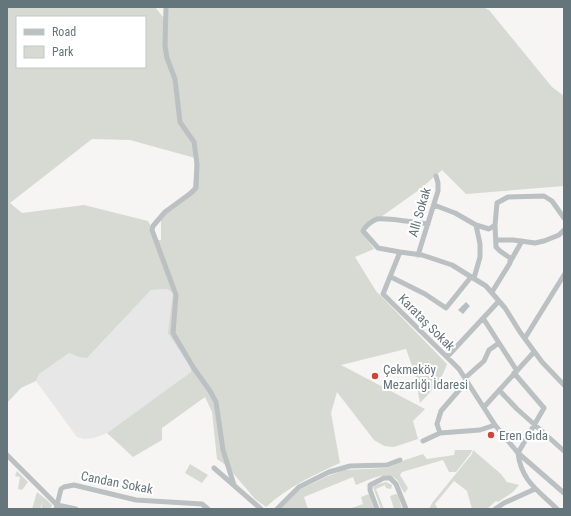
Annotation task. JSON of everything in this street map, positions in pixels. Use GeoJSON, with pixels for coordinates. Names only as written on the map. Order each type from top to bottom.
{"type":"FeatureCollection","features":[{"type":"Feature","properties":{"kind":"street"},"geometry":{"type":"LineString","coordinates":[[166,7],[165,46],[167,58],[175,79],[180,122],[194,142],[197,164],[196,188],[165,212],[153,226],[152,230],[176,295],[173,333],[216,402],[223,450],[234,485]]}},
{"type":"Feature","properties":{"kind":"street","name":"Allı Sokak"},"geometry":{"type":"LineString","coordinates":[[418,255],[438,191],[436,176]]}},
{"type":"Feature","properties":{"kind":"street"},"geometry":{"type":"LineString","coordinates":[[510,263],[510,258],[496,247],[495,225],[497,202],[508,197],[544,196],[552,202],[564,218]]}},
{"type":"Feature","properties":{"kind":"street"},"geometry":{"type":"LineString","coordinates":[[434,204],[455,213],[476,225],[489,229],[495,225]]}},
{"type":"Feature","properties":{"kind":"street"},"geometry":{"type":"LineString","coordinates":[[428,224],[380,219],[365,226],[363,231],[378,248],[422,255],[452,265],[486,286],[500,301],[534,352],[564,385]]}},
{"type":"Feature","properties":{"kind":"street"},"geometry":{"type":"LineString","coordinates":[[400,252],[391,277],[425,294],[446,308],[472,278],[480,257],[480,244],[476,225]]}},
{"type":"Feature","properties":{"kind":"street"},"geometry":{"type":"LineString","coordinates":[[496,240],[535,243],[559,235],[564,230]]}},
{"type":"Feature","properties":{"kind":"street"},"geometry":{"type":"LineString","coordinates":[[492,292],[522,241]]}},
{"type":"Feature","properties":{"kind":"street"},"geometry":{"type":"LineString","coordinates":[[525,338],[562,286],[564,275]]}},
{"type":"Feature","properties":{"kind":"street","name":"Karataş Sokak"},"geometry":{"type":"LineString","coordinates":[[391,277],[383,294],[459,369],[496,425],[518,453]]}},
{"type":"Feature","properties":{"kind":"street"},"geometry":{"type":"LineString","coordinates":[[447,357],[500,301]]}},
{"type":"Feature","properties":{"kind":"street"},"geometry":{"type":"LineString","coordinates":[[483,318],[516,372],[544,408],[518,453],[519,461],[524,476],[535,489],[558,509]]}},
{"type":"Feature","properties":{"kind":"street"},"geometry":{"type":"LineString","coordinates":[[440,433],[437,424],[441,411],[466,380],[484,362],[489,350],[499,343]]}},
{"type":"Feature","properties":{"kind":"street"},"geometry":{"type":"LineString","coordinates":[[484,407],[534,352]]}},
{"type":"Feature","properties":{"kind":"street"},"geometry":{"type":"LineString","coordinates":[[499,390],[534,425],[564,451]]}},
{"type":"Feature","properties":{"kind":"street"},"geometry":{"type":"LineString","coordinates":[[424,441],[440,433],[480,430],[496,425]]}},
{"type":"Feature","properties":{"kind":"street"},"geometry":{"type":"LineString","coordinates":[[518,453],[564,494]]}},
{"type":"Feature","properties":{"kind":"street"},"geometry":{"type":"LineString","coordinates":[[7,455],[57,507],[76,509]]}},
{"type":"Feature","properties":{"kind":"street"},"geometry":{"type":"LineString","coordinates":[[277,509],[298,487],[329,472],[350,466],[387,465],[400,460]]}},
{"type":"Feature","properties":{"kind":"street"},"geometry":{"type":"LineString","coordinates":[[214,468],[261,509]]}},
{"type":"Feature","properties":{"kind":"street"},"geometry":{"type":"LineString","coordinates":[[377,509],[370,490],[370,484],[384,478],[390,478],[396,484],[406,509]]}},
{"type":"Feature","properties":{"kind":"street","name":"Candan Sokak"},"geometry":{"type":"LineString","coordinates":[[57,507],[61,489],[64,486],[70,485],[136,500],[202,504],[208,509]]}},
{"type":"Feature","properties":{"kind":"street"},"geometry":{"type":"LineString","coordinates":[[496,509],[504,503],[535,489]]}},
{"type":"Feature","properties":{"kind":"shaded area"},"geometry":{"type":"Polygon","coordinates":[[[167,289],[173,293],[191,372],[107,433],[94,438],[84,439],[77,437],[36,381],[39,374],[69,353],[79,357],[90,355],[151,290],[167,289]]]}},
{"type":"Feature","properties":{"kind":"shaded area"},"geometry":{"type":"Polygon","coordinates":[[[466,302],[470,306],[463,314],[458,310],[466,302]]]}},
{"type":"Feature","properties":{"kind":"green space"},"geometry":{"type":"Polygon","coordinates":[[[7,7],[155,7],[163,17],[168,7],[483,7],[489,10],[552,87],[564,96],[564,186],[466,194],[442,170],[419,190],[361,231],[374,249],[355,257],[376,291],[447,364],[439,380],[420,403],[415,374],[406,349],[341,365],[425,409],[413,421],[418,439],[394,447],[384,446],[374,440],[337,392],[331,413],[340,463],[301,482],[283,493],[266,507],[255,499],[227,466],[217,459],[212,412],[205,397],[162,428],[162,440],[133,457],[107,433],[191,372],[190,366],[168,333],[173,293],[167,289],[151,290],[87,358],[69,353],[39,374],[36,381],[21,388],[7,403],[7,7]],[[92,139],[10,203],[22,213],[84,205],[148,221],[158,240],[161,240],[161,219],[193,187],[195,158],[130,140],[92,139]]]}},
{"type":"Feature","properties":{"kind":"green space"},"geometry":{"type":"Polygon","coordinates":[[[455,450],[472,450],[456,472],[449,472],[443,460],[402,472],[400,475],[408,488],[405,493],[397,480],[393,477],[377,477],[356,485],[353,477],[304,497],[308,509],[280,509],[299,490],[344,470],[387,468],[423,454],[427,459],[454,455],[455,450]]]}},
{"type":"Feature","properties":{"kind":"green space"},"geometry":{"type":"Polygon","coordinates":[[[473,450],[501,474],[507,482],[519,485],[513,492],[498,502],[496,501],[487,509],[472,509],[467,491],[454,481],[435,504],[438,509],[429,509],[432,503],[472,454],[473,450]]]}},
{"type":"Feature","properties":{"kind":"green space"},"geometry":{"type":"Polygon","coordinates":[[[190,464],[208,475],[202,483],[185,473],[190,464]]]}},
{"type":"Feature","properties":{"kind":"green space"},"geometry":{"type":"Polygon","coordinates":[[[17,471],[28,482],[22,490],[18,489],[20,477],[15,476],[17,471]]]}},
{"type":"Feature","properties":{"kind":"green space"},"geometry":{"type":"Polygon","coordinates":[[[386,482],[392,485],[391,489],[386,488],[385,485],[376,489],[384,509],[381,509],[373,487],[374,485],[386,482]]]}},
{"type":"Feature","properties":{"kind":"green space"},"geometry":{"type":"Polygon","coordinates":[[[37,492],[52,505],[51,509],[41,509],[43,501],[40,509],[32,509],[37,492]]]}},
{"type":"Feature","properties":{"kind":"green space"},"geometry":{"type":"Polygon","coordinates":[[[369,494],[374,509],[349,509],[363,504],[361,497],[369,494]]]}},
{"type":"Feature","properties":{"kind":"green space"},"geometry":{"type":"Polygon","coordinates":[[[396,494],[398,495],[402,509],[394,509],[390,496],[396,494]]]}},
{"type":"Feature","properties":{"kind":"place","name":"Çekmeköy Mezarlığı İdaresi"},"geometry":{"type":"Point","coordinates":[375,376]}},
{"type":"Feature","properties":{"kind":"place","name":"Eren Gıda"},"geometry":{"type":"Point","coordinates":[491,435]}}]}
